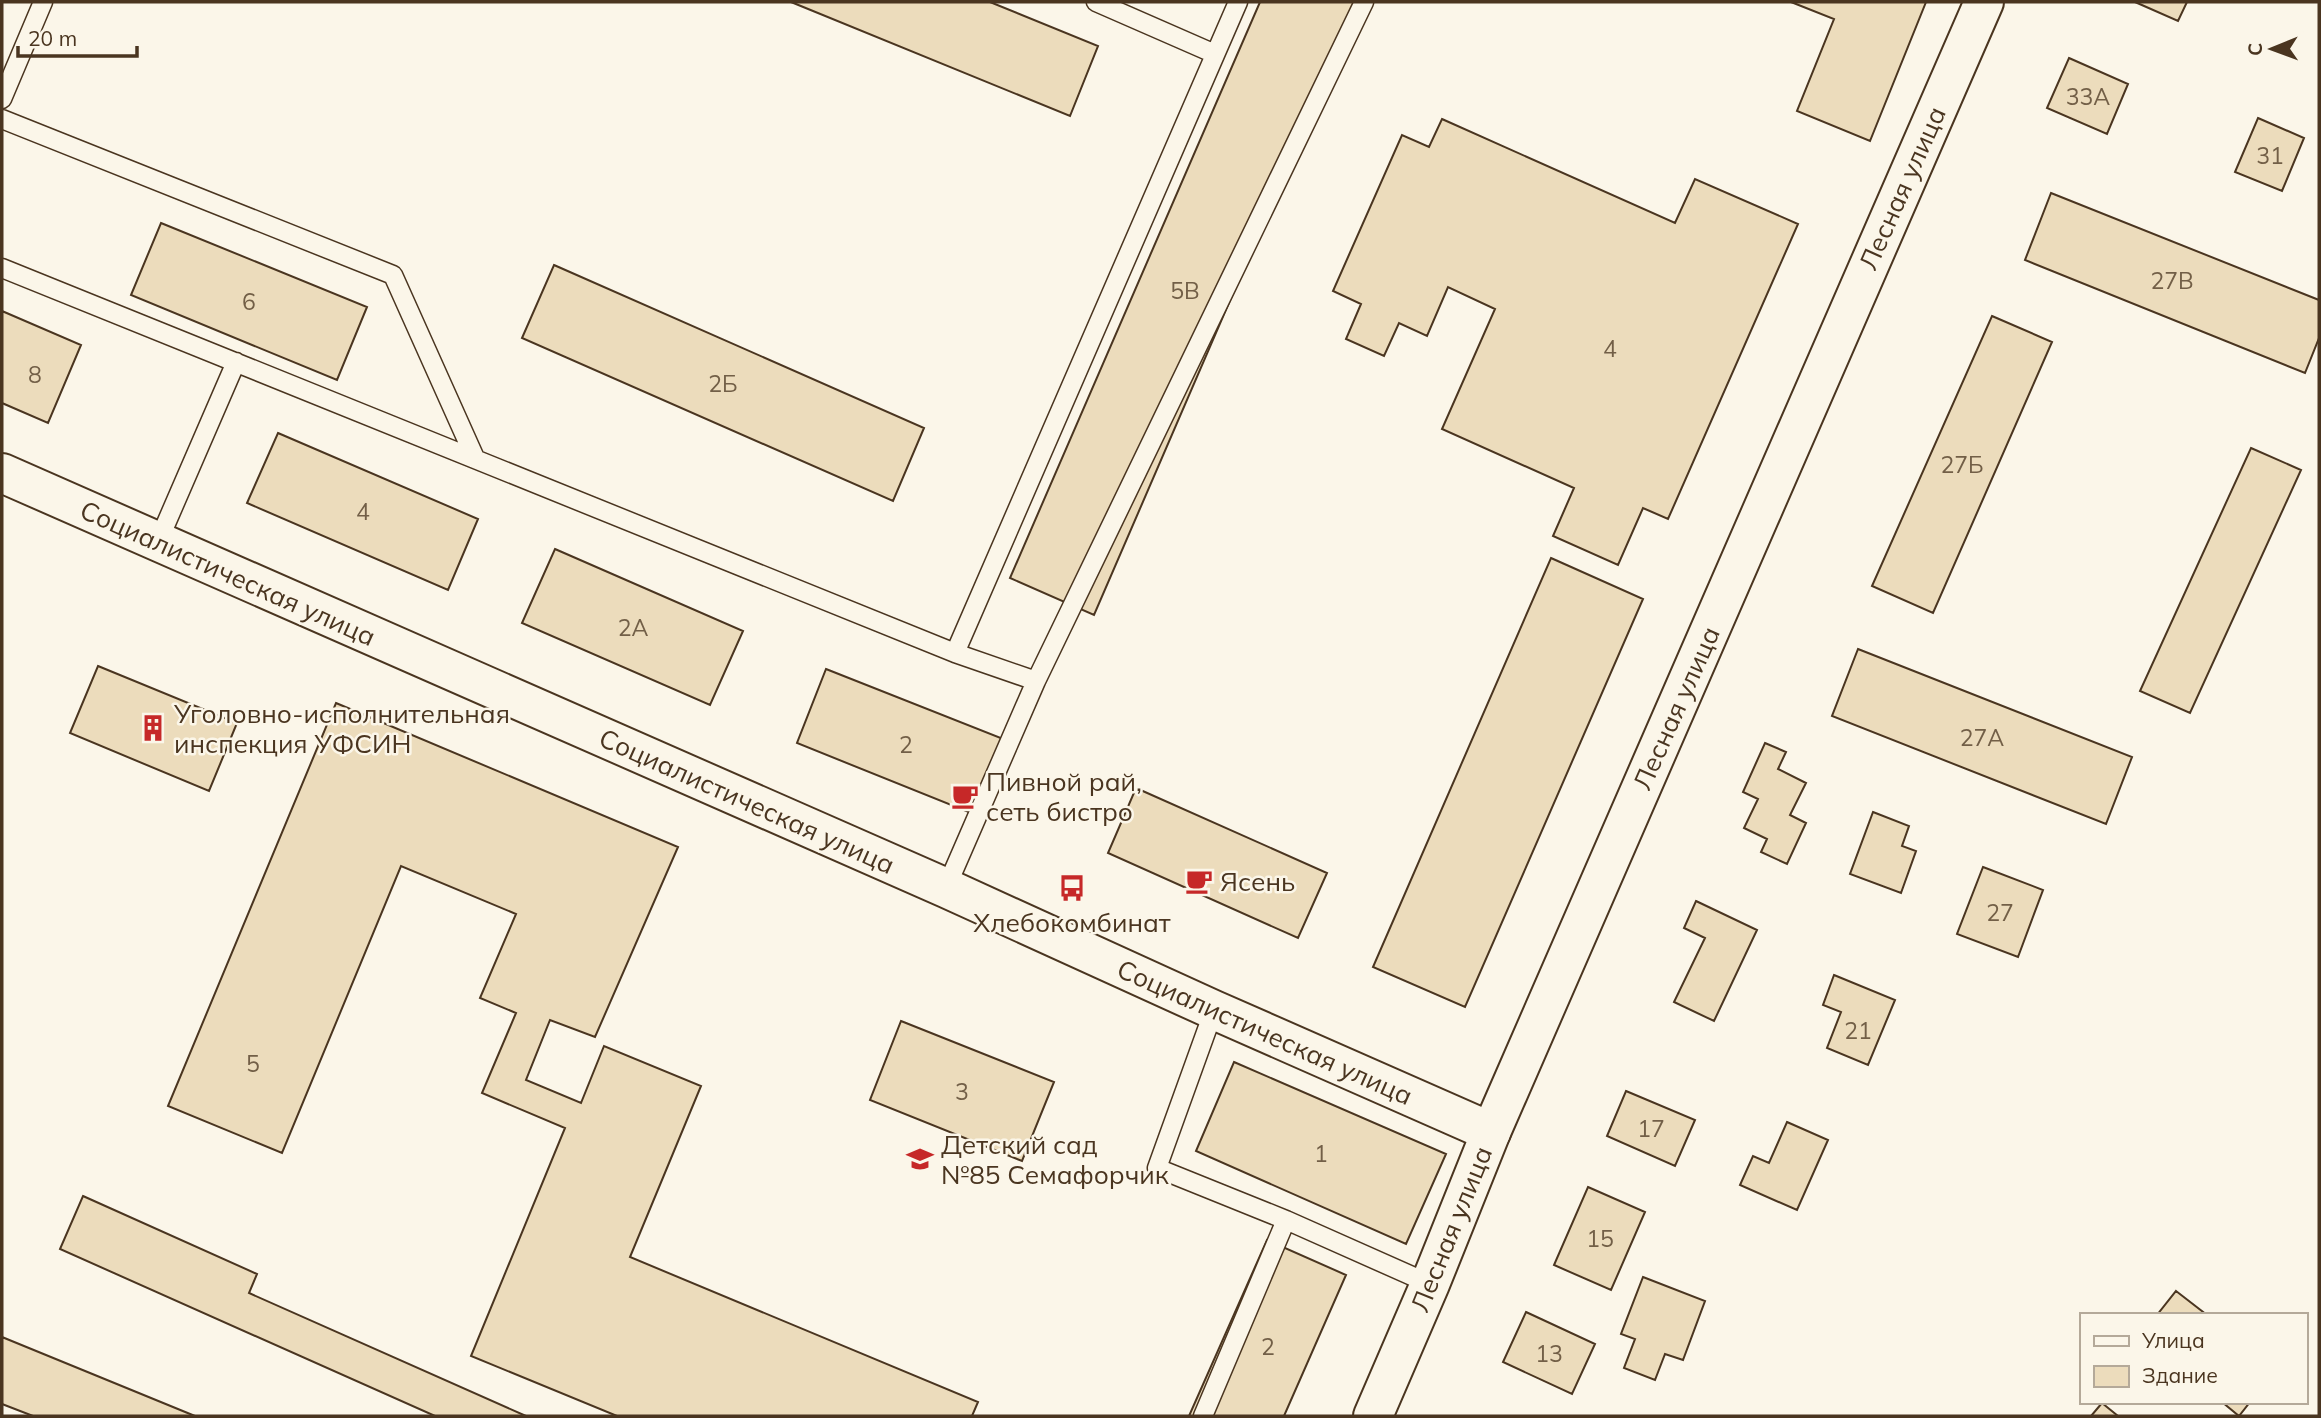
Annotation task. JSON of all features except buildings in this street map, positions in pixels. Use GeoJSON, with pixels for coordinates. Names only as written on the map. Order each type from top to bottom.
{"type":"FeatureCollection","features":[{"type":"Feature","properties":{"kind":"street","name":"Лесная улица"},"geometry":{"type":"LineString","coordinates":[[1373,1416],[1491,1132],[1984,2]]}},
{"type":"Feature","properties":{"kind":"street","name":"Социалистическая улица"},"geometry":{"type":"LineString","coordinates":[[2,473],[946,888],[1491,1132]]}},
{"type":"Feature","properties":{"kind":"lane"},"geometry":{"type":"LineString","coordinates":[[2,99],[43,2]]}},
{"type":"Feature","properties":{"kind":"lane"},"geometry":{"type":"LineString","coordinates":[[1096,2],[1215,54]]}},
{"type":"Feature","properties":{"kind":"lane"},"geometry":{"type":"LineString","coordinates":[[956,653],[1238,2]]}},
{"type":"Feature","properties":{"kind":"lane"},"geometry":{"type":"LineString","coordinates":[[946,888],[1036,681],[1364,2]]}},
{"type":"Feature","properties":{"kind":"lane"},"geometry":{"type":"LineString","coordinates":[[2,119],[393,275],[475,458]]}},
{"type":"Feature","properties":{"kind":"lane"},"geometry":{"type":"LineString","coordinates":[[2,268],[956,653],[1036,681]]}},
{"type":"Feature","properties":{"kind":"lane"},"geometry":{"type":"LineString","coordinates":[[158,542],[236,362]]}},
{"type":"Feature","properties":{"kind":"lane"},"geometry":{"type":"LineString","coordinates":[[1214,1010],[1157,1168],[1286,1220],[1430,1284]]}},
{"type":"Feature","properties":{"kind":"lane"},"geometry":{"type":"LineString","coordinates":[[1203,1416],[1286,1220]]}},
{"type":"Feature","properties":{"kind":"place","name":"Уголовно-исполнительная инспекция УФСИН"},"geometry":{"type":"Point","coordinates":[153,728]}},
{"type":"Feature","properties":{"kind":"place","name":"Пивной рай, сеть бистро"},"geometry":{"type":"Point","coordinates":[965,796]}},
{"type":"Feature","properties":{"kind":"place","name":"Ясень"},"geometry":{"type":"Point","coordinates":[1199,881]}},
{"type":"Feature","properties":{"kind":"place","name":"Хлебокомбинат"},"geometry":{"type":"Point","coordinates":[1072,888]}},
{"type":"Feature","properties":{"kind":"place","name":"Детский сад №85 Семафорчик"},"geometry":{"type":"Point","coordinates":[920,1159]}}]}
